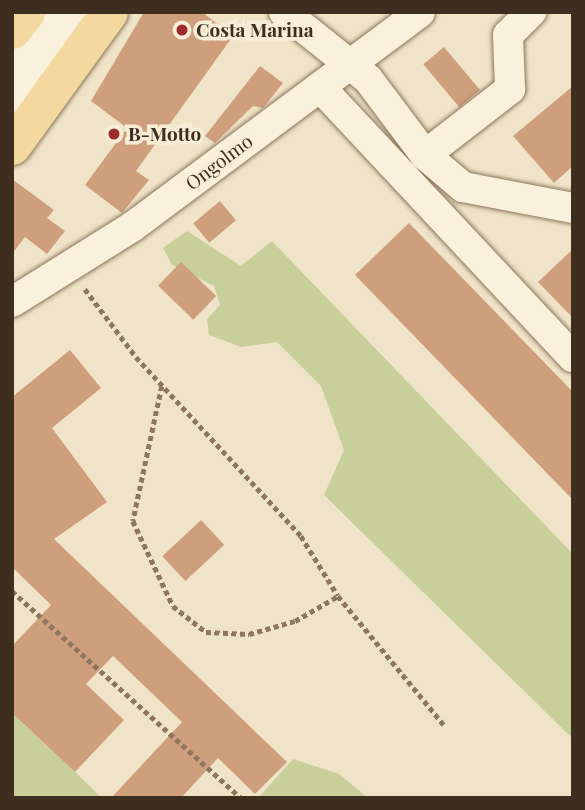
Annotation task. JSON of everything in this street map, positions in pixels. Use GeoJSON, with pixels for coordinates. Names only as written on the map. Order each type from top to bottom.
{"type":"FeatureCollection","features":[{"type":"Feature","properties":{"kind":"main road"},"geometry":{"type":"LineString","coordinates":[[12,30],[26,12]]}},
{"type":"Feature","properties":{"kind":"main road"},"geometry":{"type":"LineString","coordinates":[[12,146],[109,12]]}},
{"type":"Feature","properties":{"kind":"street"},"geometry":{"type":"LineString","coordinates":[[12,65],[54,12]]}},
{"type":"Feature","properties":{"kind":"street"},"geometry":{"type":"LineString","coordinates":[[12,107],[82,12]]}},
{"type":"Feature","properties":{"kind":"street"},"geometry":{"type":"LineString","coordinates":[[284,12],[350,64],[425,155],[463,187],[573,208]]}},
{"type":"Feature","properties":{"kind":"street","name":"Ongolmo"},"geometry":{"type":"LineString","coordinates":[[12,302],[69,266],[320,87],[420,12]]}},
{"type":"Feature","properties":{"kind":"street"},"geometry":{"type":"LineString","coordinates":[[425,155],[510,89],[508,35],[531,12]]}},
{"type":"Feature","properties":{"kind":"street"},"geometry":{"type":"LineString","coordinates":[[320,87],[573,357]]}},
{"type":"Feature","properties":{"kind":"path"},"geometry":{"type":"LineString","coordinates":[[69,266],[162,386],[301,536],[338,596],[444,725]]}},
{"type":"Feature","properties":{"kind":"path"},"geometry":{"type":"LineString","coordinates":[[162,386],[133,521],[173,606],[206,632],[249,634],[295,621],[338,596]]}},
{"type":"Feature","properties":{"kind":"path"},"geometry":{"type":"LineString","coordinates":[[12,591],[241,798]]}},
{"type":"Feature","properties":{"kind":"green space"},"geometry":{"type":"Polygon","coordinates":[[[187,231],[241,266],[272,241],[573,554],[573,739],[324,495],[344,450],[321,386],[277,342],[241,347],[209,335],[207,319],[220,305],[214,286],[172,265],[163,248],[187,231]]]}},
{"type":"Feature","properties":{"kind":"green space"},"geometry":{"type":"Polygon","coordinates":[[[12,713],[75,772],[102,798],[12,798],[12,713]]]}},
{"type":"Feature","properties":{"kind":"green space"},"geometry":{"type":"Polygon","coordinates":[[[293,759],[339,774],[368,798],[258,798],[293,759]]]}},
{"type":"Feature","properties":{"kind":"building"},"geometry":{"type":"Polygon","coordinates":[[[144,12],[202,12],[233,36],[136,171],[149,180],[122,213],[85,185],[127,128],[91,101],[144,12]]]}},
{"type":"Feature","properties":{"kind":"building"},"geometry":{"type":"Polygon","coordinates":[[[444,47],[480,90],[459,107],[423,64],[444,47]]]}},
{"type":"Feature","properties":{"kind":"building"},"geometry":{"type":"Polygon","coordinates":[[[260,66],[283,83],[263,108],[253,106],[215,143],[205,136],[260,66]]]}},
{"type":"Feature","properties":{"kind":"building"},"geometry":{"type":"Polygon","coordinates":[[[573,86],[573,166],[554,183],[513,136],[573,86]]]}},
{"type":"Feature","properties":{"kind":"building"},"geometry":{"type":"Polygon","coordinates":[[[12,179],[54,210],[47,218],[65,231],[47,254],[25,237],[12,254],[12,179]]]}},
{"type":"Feature","properties":{"kind":"building"},"geometry":{"type":"Polygon","coordinates":[[[220,201],[236,220],[209,243],[193,223],[220,201]]]}},
{"type":"Feature","properties":{"kind":"building"},"geometry":{"type":"Polygon","coordinates":[[[409,223],[573,392],[573,500],[355,275],[409,223]]]}},
{"type":"Feature","properties":{"kind":"building"},"geometry":{"type":"Polygon","coordinates":[[[573,249],[573,318],[538,282],[573,249]]]}},
{"type":"Feature","properties":{"kind":"building"},"geometry":{"type":"Polygon","coordinates":[[[181,262],[216,296],[193,320],[158,286],[181,262]]]}},
{"type":"Feature","properties":{"kind":"building"},"geometry":{"type":"Polygon","coordinates":[[[70,350],[101,388],[52,428],[107,502],[54,539],[287,762],[255,794],[218,758],[181,798],[111,798],[182,722],[113,656],[86,684],[124,720],[75,772],[12,713],[12,646],[51,605],[12,567],[12,397],[70,350]]]}},
{"type":"Feature","properties":{"kind":"building"},"geometry":{"type":"Polygon","coordinates":[[[201,520],[224,545],[185,581],[162,556],[201,520]]]}},
{"type":"Feature","properties":{"kind":"place","name":"Costa Marina"},"geometry":{"type":"Point","coordinates":[182,30]}},
{"type":"Feature","properties":{"kind":"place","name":"B-Motto"},"geometry":{"type":"Point","coordinates":[114,134]}}]}
